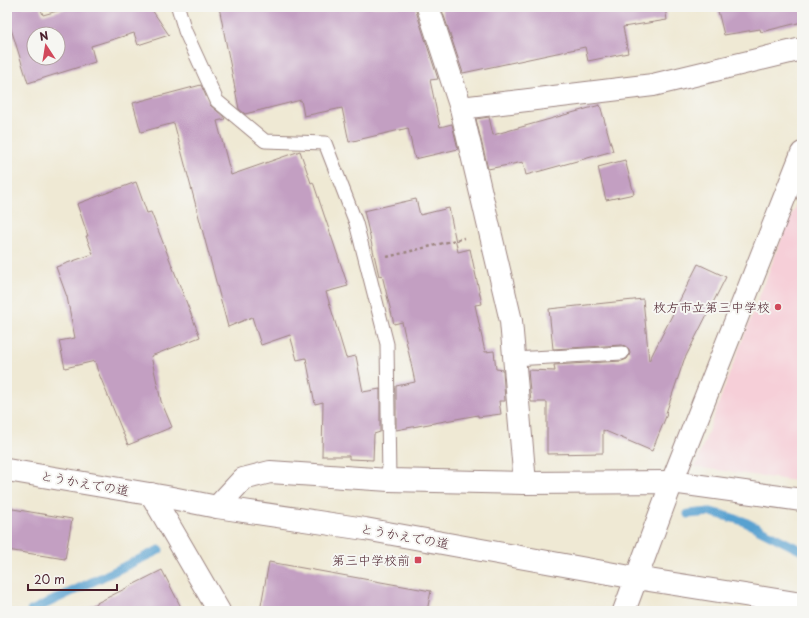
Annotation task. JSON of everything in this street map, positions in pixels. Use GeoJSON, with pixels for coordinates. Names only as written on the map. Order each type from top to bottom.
{"type":"FeatureCollection","features":[{"type":"Feature","properties":{"kind":"street"},"geometry":{"type":"LineString","coordinates":[[428,7],[461,108],[511,321],[525,483]]}},
{"type":"Feature","properties":{"kind":"street"},"geometry":{"type":"LineString","coordinates":[[461,108],[653,85],[802,49]]}},
{"type":"Feature","properties":{"kind":"street"},"geometry":{"type":"LineString","coordinates":[[624,611],[672,482],[802,153]]}},
{"type":"Feature","properties":{"kind":"street","name":"とうかえでの道"},"geometry":{"type":"LineString","coordinates":[[7,470],[151,494],[217,507],[365,529],[636,578],[802,604]]}},
{"type":"Feature","properties":{"kind":"street"},"geometry":{"type":"LineString","coordinates":[[217,507],[243,479],[270,472],[389,480],[525,483],[672,482],[802,500]]}},
{"type":"Feature","properties":{"kind":"street"},"geometry":{"type":"LineString","coordinates":[[151,494],[219,611]]}},
{"type":"Feature","properties":{"kind":"lane"},"geometry":{"type":"LineString","coordinates":[[178,7],[185,31],[217,101],[265,141],[325,143],[356,223],[387,344],[389,480]]}},
{"type":"Feature","properties":{"kind":"lane"},"geometry":{"type":"LineString","coordinates":[[514,359],[622,353]]}},
{"type":"Feature","properties":{"kind":"path"},"geometry":{"type":"LineString","coordinates":[[366,262],[490,232]]}},
{"type":"Feature","properties":{"kind":"shaded area","name":"枚方市立第三中学校"},"geometry":{"type":"Polygon","coordinates":[[[802,190],[802,482],[695,467],[781,240],[802,190]]]}},
{"type":"Feature","properties":{"kind":"building"},"geometry":{"type":"Polygon","coordinates":[[[7,7],[40,7],[43,15],[72,7],[150,7],[169,35],[138,45],[134,33],[91,46],[95,62],[28,83],[7,16],[7,7]]]}},
{"type":"Feature","properties":{"kind":"building"},"geometry":{"type":"Polygon","coordinates":[[[219,7],[416,7],[438,79],[430,80],[440,127],[452,124],[458,149],[415,159],[408,128],[349,142],[342,108],[304,116],[301,100],[245,114],[239,109],[219,7]]]}},
{"type":"Feature","properties":{"kind":"building"},"geometry":{"type":"Polygon","coordinates":[[[441,7],[665,7],[667,20],[623,27],[628,53],[588,61],[585,47],[463,73],[441,7]]]}},
{"type":"Feature","properties":{"kind":"building"},"geometry":{"type":"Polygon","coordinates":[[[717,7],[802,7],[802,22],[761,32],[760,29],[724,35],[717,7]]]}},
{"type":"Feature","properties":{"kind":"building"},"geometry":{"type":"Polygon","coordinates":[[[201,85],[210,105],[225,119],[217,121],[231,175],[300,151],[311,183],[313,182],[348,286],[326,292],[346,358],[356,356],[363,392],[380,389],[380,432],[374,434],[373,460],[349,459],[349,456],[322,456],[323,402],[315,404],[306,358],[297,360],[290,335],[261,345],[252,317],[228,327],[174,123],[141,132],[133,103],[201,85]]]}},
{"type":"Feature","properties":{"kind":"building"},"geometry":{"type":"Polygon","coordinates":[[[600,105],[613,151],[526,175],[523,162],[488,169],[476,119],[489,117],[493,135],[600,105]]]}},
{"type":"Feature","properties":{"kind":"building"},"geometry":{"type":"Polygon","coordinates":[[[625,160],[634,194],[606,200],[598,167],[625,160]]]}},
{"type":"Feature","properties":{"kind":"building"},"geometry":{"type":"Polygon","coordinates":[[[136,182],[147,213],[151,212],[200,337],[151,356],[161,401],[172,427],[128,445],[95,361],[65,368],[59,341],[75,338],[67,297],[56,267],[93,254],[77,204],[136,182]]]}},
{"type":"Feature","properties":{"kind":"building"},"geometry":{"type":"Polygon","coordinates":[[[416,199],[420,215],[449,208],[458,252],[470,249],[482,304],[475,305],[485,352],[494,351],[496,369],[503,370],[505,401],[499,401],[501,414],[478,417],[478,415],[396,430],[396,386],[415,382],[402,322],[394,324],[382,275],[379,276],[364,211],[416,199]]]}},
{"type":"Feature","properties":{"kind":"building"},"geometry":{"type":"Polygon","coordinates":[[[698,264],[726,277],[684,360],[666,413],[667,414],[652,451],[603,430],[603,453],[547,454],[547,402],[531,402],[528,370],[555,371],[554,365],[622,361],[627,359],[630,353],[628,348],[622,345],[553,349],[549,309],[643,299],[649,361],[698,264]]]}},
{"type":"Feature","properties":{"kind":"building"},"geometry":{"type":"Polygon","coordinates":[[[7,508],[72,519],[65,559],[7,550],[7,508]]]}},
{"type":"Feature","properties":{"kind":"building"},"geometry":{"type":"Polygon","coordinates":[[[269,562],[431,591],[427,611],[260,611],[269,562]]]}},
{"type":"Feature","properties":{"kind":"building"},"geometry":{"type":"Polygon","coordinates":[[[162,570],[183,611],[81,611],[162,570]]]}},
{"type":"Feature","properties":{"kind":"waterway"},"geometry":{"type":"LineString","coordinates":[[688,514],[711,512],[743,521],[802,551]]}},
{"type":"Feature","properties":{"kind":"waterway"},"geometry":{"type":"LineString","coordinates":[[31,611],[159,550]]}},
{"type":"Feature","properties":{"kind":"place","name":"枚方市立第三中学校"},"geometry":{"type":"Point","coordinates":[778,307]}},
{"type":"Feature","properties":{"kind":"place","name":"第三中学校前"},"geometry":{"type":"Point","coordinates":[418,560]}}]}
